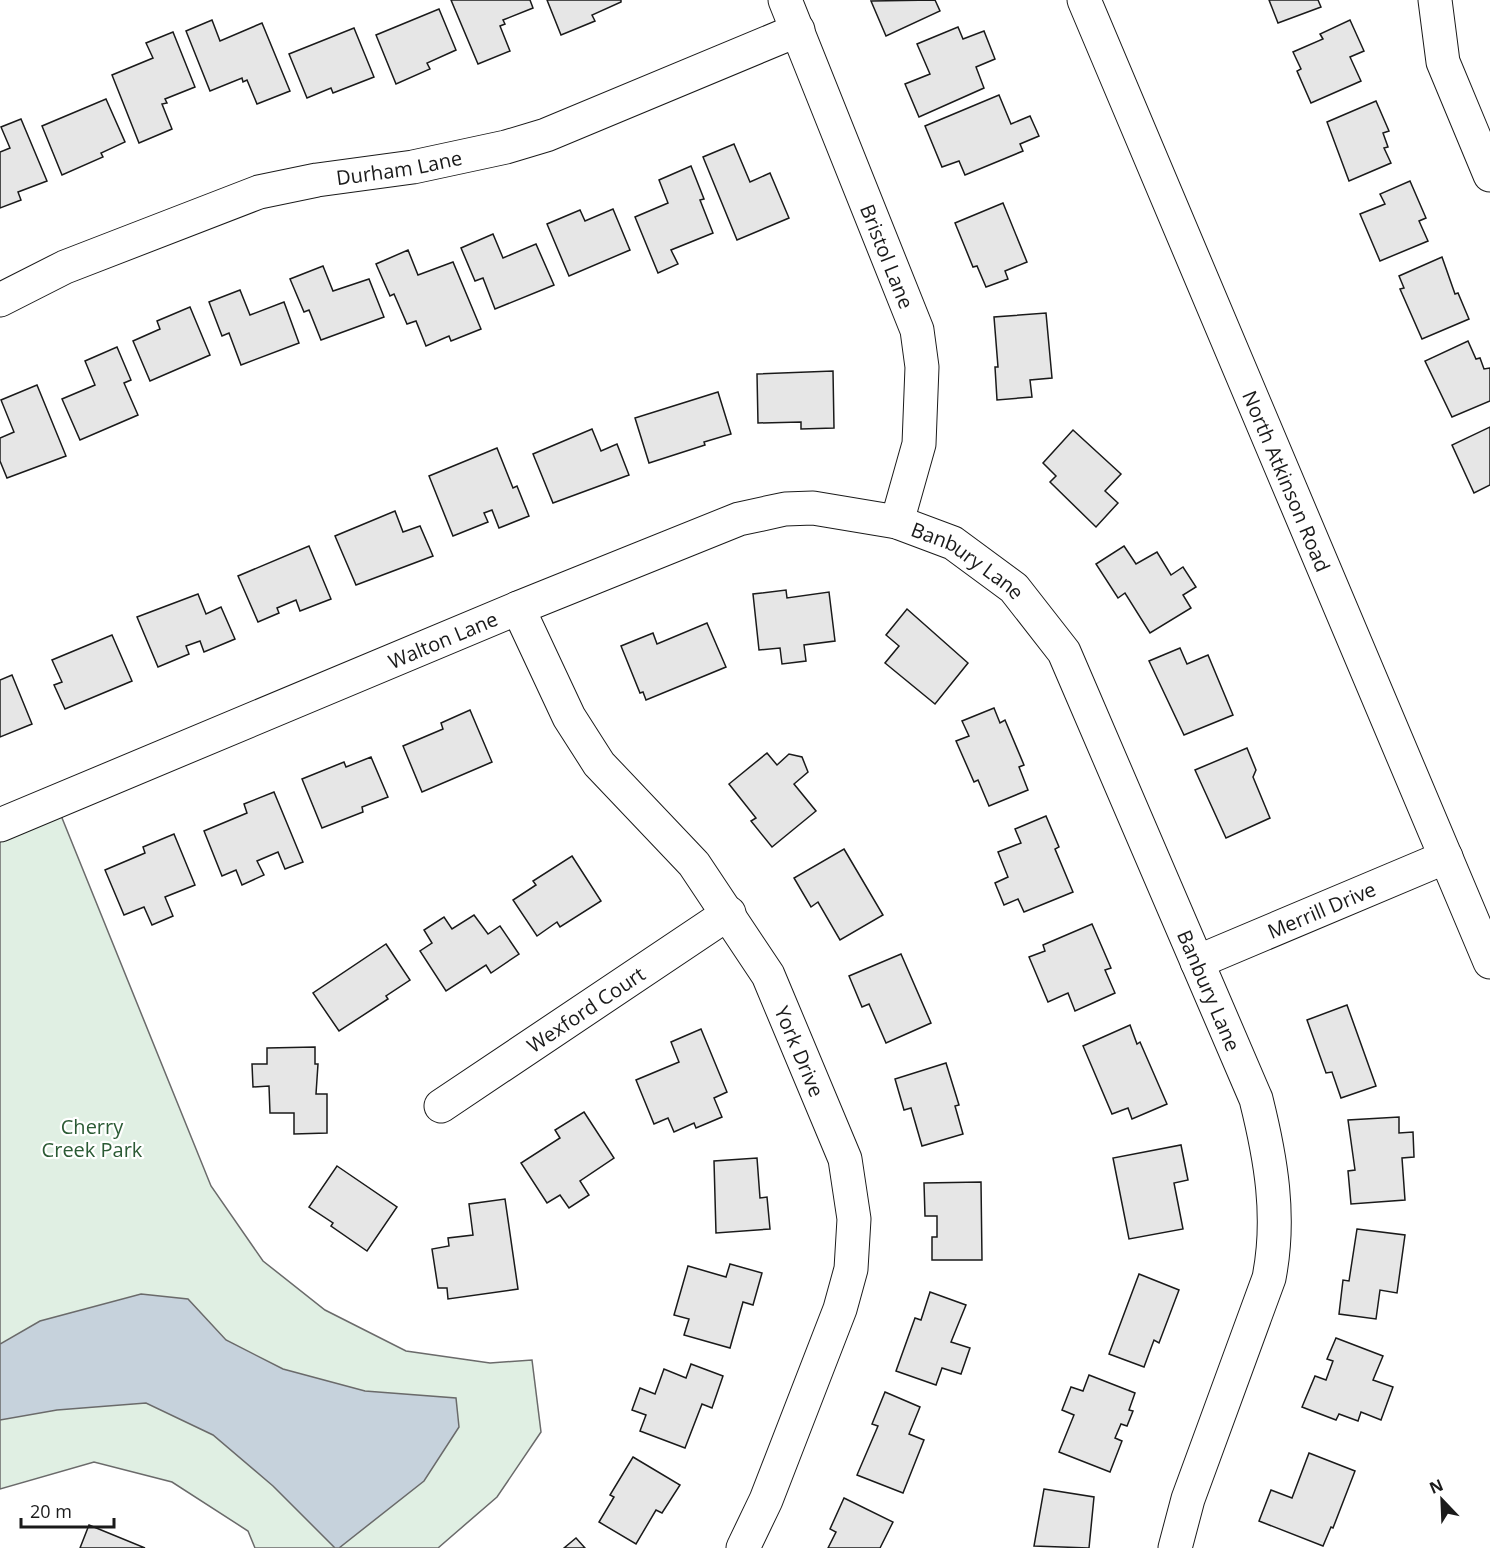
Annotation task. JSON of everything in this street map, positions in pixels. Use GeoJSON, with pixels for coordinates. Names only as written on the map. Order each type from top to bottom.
{"type":"FeatureCollection","features":[{"type":"Feature","properties":{"kind":"street","name":"Bristol Lane"},"geometry":{"type":"LineString","coordinates":[[785,0],[917,330],[922,367],[919,444],[897,522]]}},
{"type":"Feature","properties":{"kind":"street","name":"North Atkinson Road"},"geometry":{"type":"LineString","coordinates":[[1084,0],[1490,962]]}},
{"type":"Feature","properties":{"kind":"street"},"geometry":{"type":"LineString","coordinates":[[1435,0],[1443,62],[1490,175]]}},
{"type":"Feature","properties":{"kind":"street","name":"Durham Lane"},"geometry":{"type":"LineString","coordinates":[[0,300],[65,267],[260,192],[317,180],[413,167],[536,138],[798,30]]}},
{"type":"Feature","properties":{"kind":"street","name":"Walton Lane"},"geometry":{"type":"LineString","coordinates":[[0,825],[518,608],[739,519],[784,509],[813,508],[897,522]]}},
{"type":"Feature","properties":{"kind":"street","name":"Banbury Lane"},"geometry":{"type":"LineString","coordinates":[[897,522],[953,543],[1014,588],[1064,652],[1256,1100],[1268,1147],[1275,1204],[1275,1247],[1269,1278],[1188,1499],[1175,1548]]}},
{"type":"Feature","properties":{"kind":"street","name":"York Drive"},"geometry":{"type":"LineString","coordinates":[[518,608],[569,717],[599,764],[694,864],[729,913],[768,975],[844,1159],[854,1219],[851,1269],[840,1309],[766,1500],[742,1548]]}},
{"type":"Feature","properties":{"kind":"street","name":"Merrill Drive"},"geometry":{"type":"LineString","coordinates":[[1197,962],[1446,857]]}},
{"type":"Feature","properties":{"kind":"street","name":"Wexford Court"},"geometry":{"type":"LineString","coordinates":[[441,1106],[729,913]]}},
{"type":"Feature","properties":{"kind":"green space","name":"Cherry Creek Park"},"geometry":{"type":"Polygon","coordinates":[[[60,813],[211,1186],[263,1261],[325,1310],[406,1351],[490,1363],[532,1360],[541,1432],[497,1497],[438,1548],[255,1548],[248,1531],[172,1482],[94,1462],[0,1489],[0,838],[60,813]]]}},
{"type":"Feature","properties":{"kind":"shaded area"},"geometry":{"type":"Polygon","coordinates":[[[141,1294],[188,1299],[226,1340],[283,1369],[365,1391],[456,1398],[459,1427],[424,1481],[339,1548],[335,1548],[273,1486],[213,1435],[146,1403],[57,1410],[0,1420],[0,1344],[40,1321],[141,1294]]]}},
{"type":"Feature","properties":{"kind":"building"},"geometry":{"type":"Polygon","coordinates":[[[451,0],[530,0],[533,8],[503,20],[505,24],[500,26],[510,51],[478,64],[451,0]]]}},
{"type":"Feature","properties":{"kind":"building"},"geometry":{"type":"Polygon","coordinates":[[[547,0],[621,0],[621,2],[592,15],[595,21],[561,35],[547,0]]]}},
{"type":"Feature","properties":{"kind":"building"},"geometry":{"type":"Polygon","coordinates":[[[935,0],[940,11],[886,36],[871,1],[935,0]]]}},
{"type":"Feature","properties":{"kind":"building"},"geometry":{"type":"Polygon","coordinates":[[[1269,0],[1318,0],[1321,7],[1278,23],[1269,0]]]}},
{"type":"Feature","properties":{"kind":"building"},"geometry":{"type":"Polygon","coordinates":[[[439,9],[456,50],[427,63],[430,69],[396,84],[376,35],[439,9]]]}},
{"type":"Feature","properties":{"kind":"building"},"geometry":{"type":"Polygon","coordinates":[[[212,20],[220,41],[262,23],[290,91],[257,104],[247,80],[243,82],[242,78],[210,91],[186,31],[212,20]]]}},
{"type":"Feature","properties":{"kind":"building"},"geometry":{"type":"Polygon","coordinates":[[[1350,20],[1364,51],[1350,57],[1361,81],[1311,103],[1297,71],[1301,69],[1293,52],[1323,39],[1320,34],[1350,20]]]}},
{"type":"Feature","properties":{"kind":"building"},"geometry":{"type":"Polygon","coordinates":[[[958,27],[963,39],[984,31],[995,59],[976,67],[984,88],[919,117],[905,84],[930,74],[917,44],[958,27]]]}},
{"type":"Feature","properties":{"kind":"building"},"geometry":{"type":"Polygon","coordinates":[[[354,28],[374,77],[333,93],[331,88],[307,98],[289,54],[354,28]]]}},
{"type":"Feature","properties":{"kind":"building"},"geometry":{"type":"Polygon","coordinates":[[[173,32],[195,87],[165,99],[167,103],[162,104],[172,129],[139,143],[112,75],[153,58],[146,43],[173,32]]]}},
{"type":"Feature","properties":{"kind":"building"},"geometry":{"type":"Polygon","coordinates":[[[999,95],[1011,124],[1030,116],[1039,136],[1020,144],[1023,151],[965,175],[959,161],[942,167],[925,126],[999,95]]]}},
{"type":"Feature","properties":{"kind":"building"},"geometry":{"type":"Polygon","coordinates":[[[106,99],[125,142],[101,153],[103,157],[62,175],[42,126],[106,99]]]}},
{"type":"Feature","properties":{"kind":"building"},"geometry":{"type":"Polygon","coordinates":[[[1376,101],[1389,131],[1383,133],[1388,147],[1384,148],[1391,163],[1349,181],[1327,122],[1376,101]]]}},
{"type":"Feature","properties":{"kind":"building"},"geometry":{"type":"Polygon","coordinates":[[[21,119],[47,181],[18,192],[21,200],[0,208],[0,152],[10,148],[1,127],[21,119]]]}},
{"type":"Feature","properties":{"kind":"building"},"geometry":{"type":"Polygon","coordinates":[[[734,144],[750,182],[770,173],[789,218],[737,240],[703,157],[734,144]]]}},
{"type":"Feature","properties":{"kind":"building"},"geometry":{"type":"Polygon","coordinates":[[[691,166],[704,199],[700,200],[713,233],[671,250],[678,264],[658,273],[635,217],[668,203],[659,180],[691,166]]]}},
{"type":"Feature","properties":{"kind":"building"},"geometry":{"type":"Polygon","coordinates":[[[1410,181],[1426,218],[1419,221],[1428,241],[1380,261],[1360,214],[1385,204],[1380,194],[1410,181]]]}},
{"type":"Feature","properties":{"kind":"building"},"geometry":{"type":"Polygon","coordinates":[[[1003,203],[1027,262],[1005,271],[1008,279],[986,287],[977,266],[973,267],[955,223],[1003,203]]]}},
{"type":"Feature","properties":{"kind":"building"},"geometry":{"type":"Polygon","coordinates":[[[613,209],[630,250],[569,276],[547,224],[580,210],[585,221],[613,209]]]}},
{"type":"Feature","properties":{"kind":"building"},"geometry":{"type":"Polygon","coordinates":[[[493,234],[503,258],[536,244],[554,285],[495,309],[483,278],[475,281],[461,248],[493,234]]]}},
{"type":"Feature","properties":{"kind":"building"},"geometry":{"type":"Polygon","coordinates":[[[408,250],[418,275],[453,262],[481,329],[451,341],[449,336],[426,346],[416,321],[407,324],[394,294],[390,296],[376,264],[408,250]]]}},
{"type":"Feature","properties":{"kind":"building"},"geometry":{"type":"Polygon","coordinates":[[[1442,257],[1455,294],[1458,293],[1469,319],[1422,339],[1400,289],[1404,288],[1399,276],[1442,257]]]}},
{"type":"Feature","properties":{"kind":"building"},"geometry":{"type":"Polygon","coordinates":[[[323,266],[333,291],[369,279],[384,317],[321,340],[309,310],[304,312],[290,279],[323,266]]]}},
{"type":"Feature","properties":{"kind":"building"},"geometry":{"type":"Polygon","coordinates":[[[240,290],[250,315],[284,302],[299,343],[241,365],[229,333],[222,336],[209,302],[240,290]]]}},
{"type":"Feature","properties":{"kind":"building"},"geometry":{"type":"Polygon","coordinates":[[[190,307],[210,355],[150,381],[133,341],[160,329],[157,321],[190,307]]]}},
{"type":"Feature","properties":{"kind":"building"},"geometry":{"type":"Polygon","coordinates":[[[1046,313],[1052,378],[1030,380],[1032,397],[997,400],[995,367],[998,367],[994,317],[1046,313]]]}},
{"type":"Feature","properties":{"kind":"building"},"geometry":{"type":"Polygon","coordinates":[[[1468,341],[1476,359],[1480,358],[1484,369],[1490,368],[1490,401],[1452,417],[1425,361],[1468,341]]]}},
{"type":"Feature","properties":{"kind":"building"},"geometry":{"type":"Polygon","coordinates":[[[117,347],[131,380],[124,383],[138,415],[80,440],[62,399],[95,385],[85,361],[117,347]]]}},
{"type":"Feature","properties":{"kind":"building"},"geometry":{"type":"Polygon","coordinates":[[[833,371],[834,428],[801,429],[801,422],[758,423],[757,374],[833,371]]]}},
{"type":"Feature","properties":{"kind":"building"},"geometry":{"type":"Polygon","coordinates":[[[37,385],[66,456],[7,478],[0,461],[0,438],[14,432],[1,400],[37,385]]]}},
{"type":"Feature","properties":{"kind":"building"},"geometry":{"type":"Polygon","coordinates":[[[718,392],[731,434],[649,463],[635,418],[718,392]]]}},
{"type":"Feature","properties":{"kind":"building"},"geometry":{"type":"Polygon","coordinates":[[[1490,427],[1490,485],[1474,493],[1452,445],[1490,427]]]}},
{"type":"Feature","properties":{"kind":"building"},"geometry":{"type":"Polygon","coordinates":[[[592,429],[601,451],[617,444],[629,475],[553,503],[533,454],[592,429]]]}},
{"type":"Feature","properties":{"kind":"building"},"geometry":{"type":"Polygon","coordinates":[[[1073,430],[1121,474],[1105,491],[1118,503],[1096,527],[1050,482],[1056,476],[1043,463],[1073,430]]]}},
{"type":"Feature","properties":{"kind":"building"},"geometry":{"type":"Polygon","coordinates":[[[497,448],[513,488],[517,486],[529,516],[499,528],[492,510],[484,513],[488,522],[453,536],[429,476],[497,448]]]}},
{"type":"Feature","properties":{"kind":"building"},"geometry":{"type":"Polygon","coordinates":[[[395,511],[403,532],[420,526],[433,556],[356,585],[335,536],[395,511]]]}},
{"type":"Feature","properties":{"kind":"building"},"geometry":{"type":"Polygon","coordinates":[[[309,546],[331,599],[300,611],[296,600],[277,608],[279,613],[258,622],[238,576],[309,546]]]}},
{"type":"Feature","properties":{"kind":"building"},"geometry":{"type":"Polygon","coordinates":[[[1124,546],[1136,564],[1157,552],[1171,575],[1183,567],[1196,587],[1183,595],[1191,608],[1150,633],[1125,593],[1118,598],[1096,564],[1124,546]]]}},
{"type":"Feature","properties":{"kind":"building"},"geometry":{"type":"Polygon","coordinates":[[[786,590],[787,598],[829,592],[835,641],[804,645],[806,661],[782,664],[780,648],[759,650],[753,594],[786,590]]]}},
{"type":"Feature","properties":{"kind":"building"},"geometry":{"type":"Polygon","coordinates":[[[198,594],[206,614],[221,607],[235,639],[204,652],[200,641],[186,646],[189,654],[158,667],[137,617],[198,594]]]}},
{"type":"Feature","properties":{"kind":"building"},"geometry":{"type":"Polygon","coordinates":[[[907,609],[968,663],[935,704],[885,663],[899,646],[886,635],[907,609]]]}},
{"type":"Feature","properties":{"kind":"building"},"geometry":{"type":"Polygon","coordinates":[[[707,623],[726,667],[646,700],[643,692],[640,693],[621,646],[653,633],[657,644],[707,623]]]}},
{"type":"Feature","properties":{"kind":"building"},"geometry":{"type":"Polygon","coordinates":[[[112,635],[132,681],[65,709],[54,685],[62,682],[52,660],[112,635]]]}},
{"type":"Feature","properties":{"kind":"building"},"geometry":{"type":"Polygon","coordinates":[[[1180,648],[1187,664],[1208,655],[1233,715],[1184,735],[1149,661],[1180,648]]]}},
{"type":"Feature","properties":{"kind":"building"},"geometry":{"type":"Polygon","coordinates":[[[12,675],[32,724],[0,737],[0,680],[12,675]]]}},
{"type":"Feature","properties":{"kind":"building"},"geometry":{"type":"Polygon","coordinates":[[[994,708],[1000,723],[1005,720],[1024,765],[1019,767],[1028,790],[989,806],[978,780],[974,782],[956,741],[969,736],[962,721],[994,708]]]}},
{"type":"Feature","properties":{"kind":"building"},"geometry":{"type":"Polygon","coordinates":[[[470,710],[492,762],[422,792],[403,746],[443,729],[441,723],[470,710]]]}},
{"type":"Feature","properties":{"kind":"building"},"geometry":{"type":"Polygon","coordinates":[[[1247,748],[1256,770],[1253,777],[1270,818],[1226,838],[1195,770],[1247,748]]]}},
{"type":"Feature","properties":{"kind":"building"},"geometry":{"type":"Polygon","coordinates":[[[767,753],[777,765],[789,754],[802,757],[808,772],[794,784],[816,811],[772,847],[751,821],[756,818],[729,784],[767,753]]]}},
{"type":"Feature","properties":{"kind":"building"},"geometry":{"type":"Polygon","coordinates":[[[371,757],[388,797],[362,807],[363,812],[322,828],[302,779],[344,762],[346,767],[371,757]]]}},
{"type":"Feature","properties":{"kind":"building"},"geometry":{"type":"Polygon","coordinates":[[[274,792],[303,862],[285,869],[278,852],[257,861],[264,875],[242,885],[236,870],[222,876],[204,831],[247,813],[244,804],[274,792]]]}},
{"type":"Feature","properties":{"kind":"building"},"geometry":{"type":"Polygon","coordinates":[[[1046,816],[1059,847],[1055,849],[1073,892],[1024,912],[1018,899],[1004,905],[995,883],[1008,877],[998,852],[1021,843],[1015,829],[1046,816]]]}},
{"type":"Feature","properties":{"kind":"building"},"geometry":{"type":"Polygon","coordinates":[[[174,834],[195,885],[165,897],[173,916],[152,925],[144,907],[124,915],[105,870],[145,853],[143,847],[174,834]]]}},
{"type":"Feature","properties":{"kind":"building"},"geometry":{"type":"Polygon","coordinates":[[[844,849],[883,915],[840,940],[818,902],[811,907],[794,878],[844,849]]]}},
{"type":"Feature","properties":{"kind":"building"},"geometry":{"type":"Polygon","coordinates":[[[572,856],[601,901],[560,927],[557,922],[537,936],[513,900],[536,885],[533,881],[572,856]]]}},
{"type":"Feature","properties":{"kind":"building"},"geometry":{"type":"Polygon","coordinates":[[[474,915],[488,934],[500,926],[519,954],[491,973],[486,965],[446,991],[420,951],[432,943],[424,930],[444,917],[452,929],[474,915]]]}},
{"type":"Feature","properties":{"kind":"building"},"geometry":{"type":"Polygon","coordinates":[[[1092,924],[1111,968],[1105,970],[1115,993],[1075,1011],[1068,993],[1048,1002],[1029,957],[1045,951],[1043,945],[1092,924]]]}},
{"type":"Feature","properties":{"kind":"building"},"geometry":{"type":"Polygon","coordinates":[[[386,944],[410,980],[386,996],[388,999],[339,1031],[313,993],[386,944]]]}},
{"type":"Feature","properties":{"kind":"building"},"geometry":{"type":"Polygon","coordinates":[[[901,954],[931,1023],[886,1043],[869,1004],[862,1007],[849,976],[901,954]]]}},
{"type":"Feature","properties":{"kind":"building"},"geometry":{"type":"Polygon","coordinates":[[[1347,1005],[1376,1086],[1341,1098],[1332,1072],[1326,1073],[1307,1020],[1347,1005]]]}},
{"type":"Feature","properties":{"kind":"building"},"geometry":{"type":"Polygon","coordinates":[[[1130,1025],[1137,1044],[1140,1042],[1167,1104],[1132,1119],[1128,1108],[1112,1114],[1083,1046],[1130,1025]]]}},
{"type":"Feature","properties":{"kind":"building"},"geometry":{"type":"Polygon","coordinates":[[[701,1029],[727,1092],[714,1098],[722,1117],[696,1128],[694,1123],[674,1132],[668,1118],[654,1124],[636,1080],[679,1062],[671,1042],[701,1029]]]}},
{"type":"Feature","properties":{"kind":"building"},"geometry":{"type":"Polygon","coordinates":[[[315,1047],[315,1064],[318,1064],[316,1094],[327,1094],[327,1133],[294,1134],[294,1113],[270,1113],[269,1086],[253,1087],[252,1064],[267,1064],[267,1048],[315,1047]]]}},
{"type":"Feature","properties":{"kind":"building"},"geometry":{"type":"Polygon","coordinates":[[[946,1063],[959,1105],[955,1106],[963,1134],[922,1146],[911,1108],[904,1110],[895,1079],[946,1063]]]}},
{"type":"Feature","properties":{"kind":"building"},"geometry":{"type":"Polygon","coordinates":[[[584,1112],[614,1158],[580,1181],[589,1195],[569,1208],[560,1195],[547,1203],[521,1163],[560,1138],[555,1130],[584,1112]]]}},
{"type":"Feature","properties":{"kind":"building"},"geometry":{"type":"Polygon","coordinates":[[[1399,1117],[1399,1133],[1413,1132],[1414,1157],[1402,1158],[1405,1200],[1351,1204],[1348,1171],[1355,1170],[1348,1120],[1399,1117]]]}},
{"type":"Feature","properties":{"kind":"building"},"geometry":{"type":"Polygon","coordinates":[[[1181,1145],[1188,1180],[1174,1183],[1183,1229],[1129,1239],[1113,1158],[1181,1145]]]}},
{"type":"Feature","properties":{"kind":"building"},"geometry":{"type":"Polygon","coordinates":[[[757,1158],[760,1198],[767,1197],[770,1229],[716,1233],[714,1161],[757,1158]]]}},
{"type":"Feature","properties":{"kind":"building"},"geometry":{"type":"Polygon","coordinates":[[[337,1166],[397,1207],[367,1251],[331,1226],[333,1223],[309,1207],[337,1166]]]}},
{"type":"Feature","properties":{"kind":"building"},"geometry":{"type":"Polygon","coordinates":[[[981,1182],[982,1260],[932,1260],[932,1237],[937,1237],[937,1216],[925,1216],[924,1183],[981,1182]]]}},
{"type":"Feature","properties":{"kind":"building"},"geometry":{"type":"Polygon","coordinates":[[[505,1199],[518,1289],[448,1299],[447,1288],[438,1288],[432,1249],[449,1246],[448,1238],[473,1235],[469,1204],[505,1199]]]}},
{"type":"Feature","properties":{"kind":"building"},"geometry":{"type":"Polygon","coordinates":[[[1357,1229],[1405,1235],[1397,1293],[1380,1290],[1376,1319],[1339,1314],[1343,1280],[1349,1281],[1357,1229]]]}},
{"type":"Feature","properties":{"kind":"building"},"geometry":{"type":"Polygon","coordinates":[[[730,1264],[762,1273],[753,1305],[743,1302],[730,1348],[684,1335],[689,1319],[674,1315],[688,1266],[726,1277],[730,1264]]]}},
{"type":"Feature","properties":{"kind":"building"},"geometry":{"type":"Polygon","coordinates":[[[1139,1274],[1179,1290],[1159,1343],[1154,1340],[1144,1367],[1109,1354],[1139,1274]]]}},
{"type":"Feature","properties":{"kind":"building"},"geometry":{"type":"Polygon","coordinates":[[[930,1292],[966,1305],[951,1342],[970,1348],[961,1374],[942,1368],[936,1385],[896,1371],[915,1318],[921,1320],[930,1292]]]}},
{"type":"Feature","properties":{"kind":"building"},"geometry":{"type":"Polygon","coordinates":[[[1336,1338],[1383,1356],[1373,1380],[1393,1387],[1381,1420],[1361,1412],[1358,1421],[1339,1414],[1336,1420],[1302,1407],[1315,1376],[1326,1380],[1333,1361],[1327,1359],[1336,1338]]]}},
{"type":"Feature","properties":{"kind":"building"},"geometry":{"type":"Polygon","coordinates":[[[691,1364],[723,1376],[712,1408],[702,1404],[685,1448],[640,1431],[646,1415],[632,1410],[640,1388],[655,1394],[664,1369],[686,1378],[691,1364]]]}},
{"type":"Feature","properties":{"kind":"building"},"geometry":{"type":"Polygon","coordinates":[[[1089,1375],[1135,1393],[1129,1410],[1133,1411],[1127,1426],[1121,1424],[1115,1438],[1122,1441],[1110,1472],[1059,1452],[1074,1415],[1062,1410],[1071,1387],[1083,1391],[1089,1375]]]}},
{"type":"Feature","properties":{"kind":"building"},"geometry":{"type":"Polygon","coordinates":[[[885,1392],[920,1407],[909,1434],[924,1440],[903,1493],[857,1475],[878,1426],[872,1424],[885,1392]]]}},
{"type":"Feature","properties":{"kind":"building"},"geometry":{"type":"Polygon","coordinates":[[[1309,1453],[1355,1471],[1333,1528],[1331,1527],[1323,1546],[1259,1521],[1271,1490],[1292,1498],[1309,1453]]]}},
{"type":"Feature","properties":{"kind":"building"},"geometry":{"type":"Polygon","coordinates":[[[633,1457],[680,1485],[662,1513],[656,1510],[636,1544],[599,1522],[614,1497],[610,1495],[633,1457]]]}},
{"type":"Feature","properties":{"kind":"building"},"geometry":{"type":"Polygon","coordinates":[[[1044,1489],[1094,1497],[1089,1548],[1034,1546],[1044,1489]]]}},
{"type":"Feature","properties":{"kind":"building"},"geometry":{"type":"Polygon","coordinates":[[[844,1498],[893,1522],[880,1548],[828,1548],[836,1532],[830,1529],[844,1498]]]}},
{"type":"Feature","properties":{"kind":"building"},"geometry":{"type":"Polygon","coordinates":[[[89,1525],[145,1548],[80,1548],[89,1525]]]}},
{"type":"Feature","properties":{"kind":"building"},"geometry":{"type":"Polygon","coordinates":[[[576,1538],[585,1548],[564,1548],[576,1538]]]}}]}
